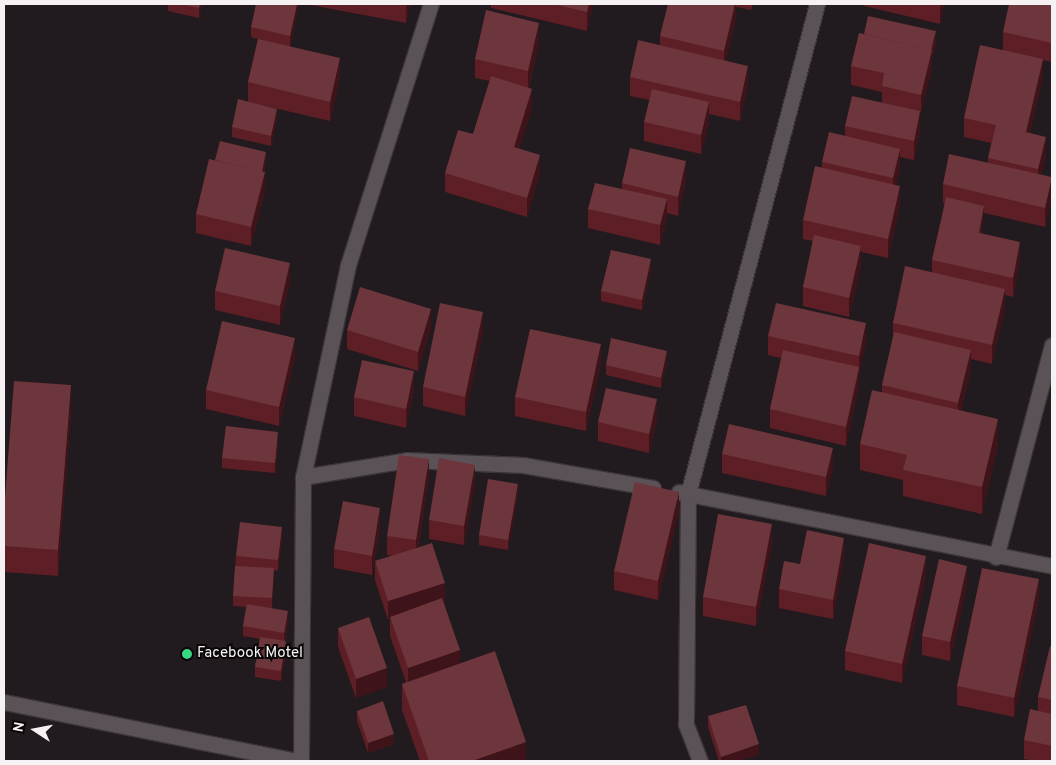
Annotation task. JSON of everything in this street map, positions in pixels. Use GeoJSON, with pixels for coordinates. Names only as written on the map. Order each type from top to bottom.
{"type":"FeatureCollection","features":[{"type":"Feature","properties":{"kind":"street"},"geometry":{"type":"LineString","coordinates":[[301,761],[303,477],[348,265],[431,4]]}},
{"type":"Feature","properties":{"kind":"street"},"geometry":{"type":"LineString","coordinates":[[700,761],[686,724],[688,494],[817,4]]}},
{"type":"Feature","properties":{"kind":"street"},"geometry":{"type":"LineString","coordinates":[[996,557],[1052,346]]}},
{"type":"Feature","properties":{"kind":"street"},"geometry":{"type":"LineString","coordinates":[[303,477],[417,460],[523,465],[688,494],[996,557],[1052,566]]}},
{"type":"Feature","properties":{"kind":"street"},"geometry":{"type":"LineString","coordinates":[[4,702],[296,761]]}},
{"type":"Feature","properties":{"kind":"building"},"geometry":{"type":"Polygon","coordinates":[[[180,4],[200,4],[199,8],[180,4]]]}},
{"type":"Feature","properties":{"kind":"building"},"geometry":{"type":"Polygon","coordinates":[[[256,4],[297,4],[290,36],[251,27],[256,4]]]}},
{"type":"Feature","properties":{"kind":"building"},"geometry":{"type":"Polygon","coordinates":[[[553,4],[589,4],[587,12],[553,4]]]}},
{"type":"Feature","properties":{"kind":"building"},"geometry":{"type":"Polygon","coordinates":[[[668,4],[735,4],[724,51],[660,36],[668,4]]]}},
{"type":"Feature","properties":{"kind":"building"},"geometry":{"type":"Polygon","coordinates":[[[1009,4],[1052,4],[1052,43],[1003,32],[1009,4]]]}},
{"type":"Feature","properties":{"kind":"building"},"geometry":{"type":"Polygon","coordinates":[[[486,10],[539,23],[528,71],[475,59],[486,10]]]}},
{"type":"Feature","properties":{"kind":"building"},"geometry":{"type":"Polygon","coordinates":[[[868,16],[936,31],[931,50],[864,34],[868,16]]]}},
{"type":"Feature","properties":{"kind":"building"},"geometry":{"type":"Polygon","coordinates":[[[859,33],[932,50],[921,95],[882,86],[884,73],[851,66],[859,33]]]}},
{"type":"Feature","properties":{"kind":"building"},"geometry":{"type":"Polygon","coordinates":[[[258,39],[340,58],[330,102],[248,82],[258,39]]]}},
{"type":"Feature","properties":{"kind":"building"},"geometry":{"type":"Polygon","coordinates":[[[638,40],[748,66],[740,102],[630,77],[638,40]]]}},
{"type":"Feature","properties":{"kind":"building"},"geometry":{"type":"Polygon","coordinates":[[[980,45],[1043,59],[1026,132],[1046,137],[1038,169],[988,158],[996,125],[964,118],[980,45]]]}},
{"type":"Feature","properties":{"kind":"building"},"geometry":{"type":"Polygon","coordinates":[[[491,76],[532,89],[514,147],[540,155],[527,198],[445,173],[458,130],[473,134],[491,76]]]}},
{"type":"Feature","properties":{"kind":"building"},"geometry":{"type":"Polygon","coordinates":[[[652,89],[709,102],[701,135],[644,122],[652,89]]]}},
{"type":"Feature","properties":{"kind":"building"},"geometry":{"type":"Polygon","coordinates":[[[852,96],[920,111],[914,141],[845,126],[852,96]]]}},
{"type":"Feature","properties":{"kind":"building"},"geometry":{"type":"Polygon","coordinates":[[[238,99],[277,109],[271,136],[232,127],[238,99]]]}},
{"type":"Feature","properties":{"kind":"building"},"geometry":{"type":"Polygon","coordinates":[[[829,132],[900,149],[893,178],[822,162],[829,132]]]}},
{"type":"Feature","properties":{"kind":"building"},"geometry":{"type":"Polygon","coordinates":[[[220,141],[266,152],[262,172],[215,160],[220,141]]]}},
{"type":"Feature","properties":{"kind":"building"},"geometry":{"type":"Polygon","coordinates":[[[630,148],[686,161],[678,197],[622,183],[630,148]]]}},
{"type":"Feature","properties":{"kind":"building"},"geometry":{"type":"Polygon","coordinates":[[[949,154],[1052,177],[1045,208],[943,184],[949,154]]]}},
{"type":"Feature","properties":{"kind":"building"},"geometry":{"type":"Polygon","coordinates":[[[209,159],[265,172],[251,227],[196,214],[209,159]]]}},
{"type":"Feature","properties":{"kind":"building"},"geometry":{"type":"Polygon","coordinates":[[[815,166],[900,186],[888,239],[803,220],[815,166]]]}},
{"type":"Feature","properties":{"kind":"building"},"geometry":{"type":"Polygon","coordinates":[[[595,183],[667,199],[660,225],[588,209],[595,183]]]}},
{"type":"Feature","properties":{"kind":"building"},"geometry":{"type":"Polygon","coordinates":[[[946,197],[984,206],[979,233],[940,225],[946,197]]]}},
{"type":"Feature","properties":{"kind":"building"},"geometry":{"type":"Polygon","coordinates":[[[940,224],[1020,242],[1013,278],[932,260],[940,224]]]}},
{"type":"Feature","properties":{"kind":"building"},"geometry":{"type":"Polygon","coordinates":[[[814,235],[861,246],[849,298],[803,287],[814,235]]]}},
{"type":"Feature","properties":{"kind":"building"},"geometry":{"type":"Polygon","coordinates":[[[225,248],[290,263],[280,306],[215,291],[225,248]]]}},
{"type":"Feature","properties":{"kind":"building"},"geometry":{"type":"Polygon","coordinates":[[[611,250],[651,259],[642,300],[601,291],[611,250]]]}},
{"type":"Feature","properties":{"kind":"building"},"geometry":{"type":"Polygon","coordinates":[[[905,266],[1005,289],[992,345],[893,323],[905,266]]]}},
{"type":"Feature","properties":{"kind":"building"},"geometry":{"type":"Polygon","coordinates":[[[360,287],[431,309],[418,352],[347,330],[360,287]]]}},
{"type":"Feature","properties":{"kind":"building"},"geometry":{"type":"Polygon","coordinates":[[[440,303],[483,312],[465,397],[423,387],[440,303]]]}},
{"type":"Feature","properties":{"kind":"building"},"geometry":{"type":"Polygon","coordinates":[[[776,303],[866,323],[859,356],[768,336],[776,303]]]}},
{"type":"Feature","properties":{"kind":"building"},"geometry":{"type":"Polygon","coordinates":[[[222,321],[295,338],[279,407],[206,390],[222,321]]]}},
{"type":"Feature","properties":{"kind":"building"},"geometry":{"type":"Polygon","coordinates":[[[530,329],[601,344],[586,412],[515,397],[530,329]]]}},
{"type":"Feature","properties":{"kind":"building"},"geometry":{"type":"Polygon","coordinates":[[[894,332],[971,350],[958,403],[882,385],[894,332]]]}},
{"type":"Feature","properties":{"kind":"building"},"geometry":{"type":"Polygon","coordinates":[[[611,338],[667,351],[661,378],[606,365],[611,338]]]}},
{"type":"Feature","properties":{"kind":"building"},"geometry":{"type":"Polygon","coordinates":[[[783,350],[859,367],[846,427],[770,409],[783,350]]]}},
{"type":"Feature","properties":{"kind":"building"},"geometry":{"type":"Polygon","coordinates":[[[362,360],[414,371],[406,409],[354,397],[362,360]]]}},
{"type":"Feature","properties":{"kind":"building"},"geometry":{"type":"Polygon","coordinates":[[[14,381],[71,385],[58,550],[4,546],[4,510],[14,381]]]}},
{"type":"Feature","properties":{"kind":"building"},"geometry":{"type":"Polygon","coordinates":[[[606,388],[657,399],[649,434],[598,422],[606,388]]]}},
{"type":"Feature","properties":{"kind":"building"},"geometry":{"type":"Polygon","coordinates":[[[872,390],[998,419],[982,487],[903,470],[907,455],[860,444],[872,390]]]}},
{"type":"Feature","properties":{"kind":"building"},"geometry":{"type":"Polygon","coordinates":[[[729,424],[833,448],[826,477],[722,454],[729,424]]]}},
{"type":"Feature","properties":{"kind":"building"},"geometry":{"type":"Polygon","coordinates":[[[226,426],[278,432],[275,463],[222,458],[226,426]]]}},
{"type":"Feature","properties":{"kind":"building"},"geometry":{"type":"Polygon","coordinates":[[[399,455],[429,459],[416,540],[387,536],[399,455]]]}},
{"type":"Feature","properties":{"kind":"building"},"geometry":{"type":"Polygon","coordinates":[[[439,458],[475,465],[464,526],[429,520],[439,458]]]}},
{"type":"Feature","properties":{"kind":"building"},"geometry":{"type":"Polygon","coordinates":[[[488,479],[518,484],[508,540],[479,535],[488,479]]]}},
{"type":"Feature","properties":{"kind":"building"},"geometry":{"type":"Polygon","coordinates":[[[635,482],[679,492],[658,581],[614,571],[635,482]]]}},
{"type":"Feature","properties":{"kind":"building"},"geometry":{"type":"Polygon","coordinates":[[[343,501],[380,508],[372,556],[334,549],[343,501]]]}},
{"type":"Feature","properties":{"kind":"building"},"geometry":{"type":"Polygon","coordinates":[[[718,514],[772,524],[756,607],[703,597],[718,514]]]}},
{"type":"Feature","properties":{"kind":"building"},"geometry":{"type":"Polygon","coordinates":[[[240,522],[282,527],[278,560],[236,556],[240,522]]]}},
{"type":"Feature","properties":{"kind":"building"},"geometry":{"type":"Polygon","coordinates":[[[807,530],[844,538],[833,600],[779,589],[784,561],[800,564],[807,530]]]}},
{"type":"Feature","properties":{"kind":"building"},"geometry":{"type":"Polygon","coordinates":[[[432,543],[445,583],[388,601],[375,561],[432,543]]]}},
{"type":"Feature","properties":{"kind":"building"},"geometry":{"type":"Polygon","coordinates":[[[869,543],[926,556],[902,664],[845,651],[869,543]]]}},
{"type":"Feature","properties":{"kind":"building"},"geometry":{"type":"Polygon","coordinates":[[[939,559],[967,566],[950,642],[922,636],[939,559]]]}},
{"type":"Feature","properties":{"kind":"building"},"geometry":{"type":"Polygon","coordinates":[[[235,566],[274,568],[272,598],[233,596],[235,566]]]}},
{"type":"Feature","properties":{"kind":"building"},"geometry":{"type":"Polygon","coordinates":[[[982,568],[1039,579],[1014,698],[957,686],[982,568]]]}},
{"type":"Feature","properties":{"kind":"building"},"geometry":{"type":"Polygon","coordinates":[[[442,598],[460,650],[408,668],[390,617],[442,598]]]}},
{"type":"Feature","properties":{"kind":"building"},"geometry":{"type":"Polygon","coordinates":[[[247,604],[288,611],[284,633],[243,626],[247,604]]]}},
{"type":"Feature","properties":{"kind":"building"},"geometry":{"type":"Polygon","coordinates":[[[369,617],[387,668],[356,679],[338,628],[369,617]]]}},
{"type":"Feature","properties":{"kind":"building"},"geometry":{"type":"Polygon","coordinates":[[[260,637],[286,641],[281,671],[255,667],[260,637]]]}},
{"type":"Feature","properties":{"kind":"building"},"geometry":{"type":"Polygon","coordinates":[[[1050,646],[1052,646],[1052,700],[1038,697],[1050,646]]]}},
{"type":"Feature","properties":{"kind":"building"},"geometry":{"type":"Polygon","coordinates":[[[495,651],[526,742],[472,761],[429,761],[402,684],[495,651]]]}},
{"type":"Feature","properties":{"kind":"building"},"geometry":{"type":"Polygon","coordinates":[[[383,701],[394,734],[368,743],[357,711],[383,701]]]}},
{"type":"Feature","properties":{"kind":"building"},"geometry":{"type":"Polygon","coordinates":[[[746,705],[759,744],[721,757],[708,716],[746,705]]]}},
{"type":"Feature","properties":{"kind":"building"},"geometry":{"type":"Polygon","coordinates":[[[1030,709],[1052,714],[1052,746],[1024,740],[1030,709]]]}},
{"type":"Feature","properties":{"kind":"place","name":"Facebook Motel"},"geometry":{"type":"Point","coordinates":[187,654]}}]}
